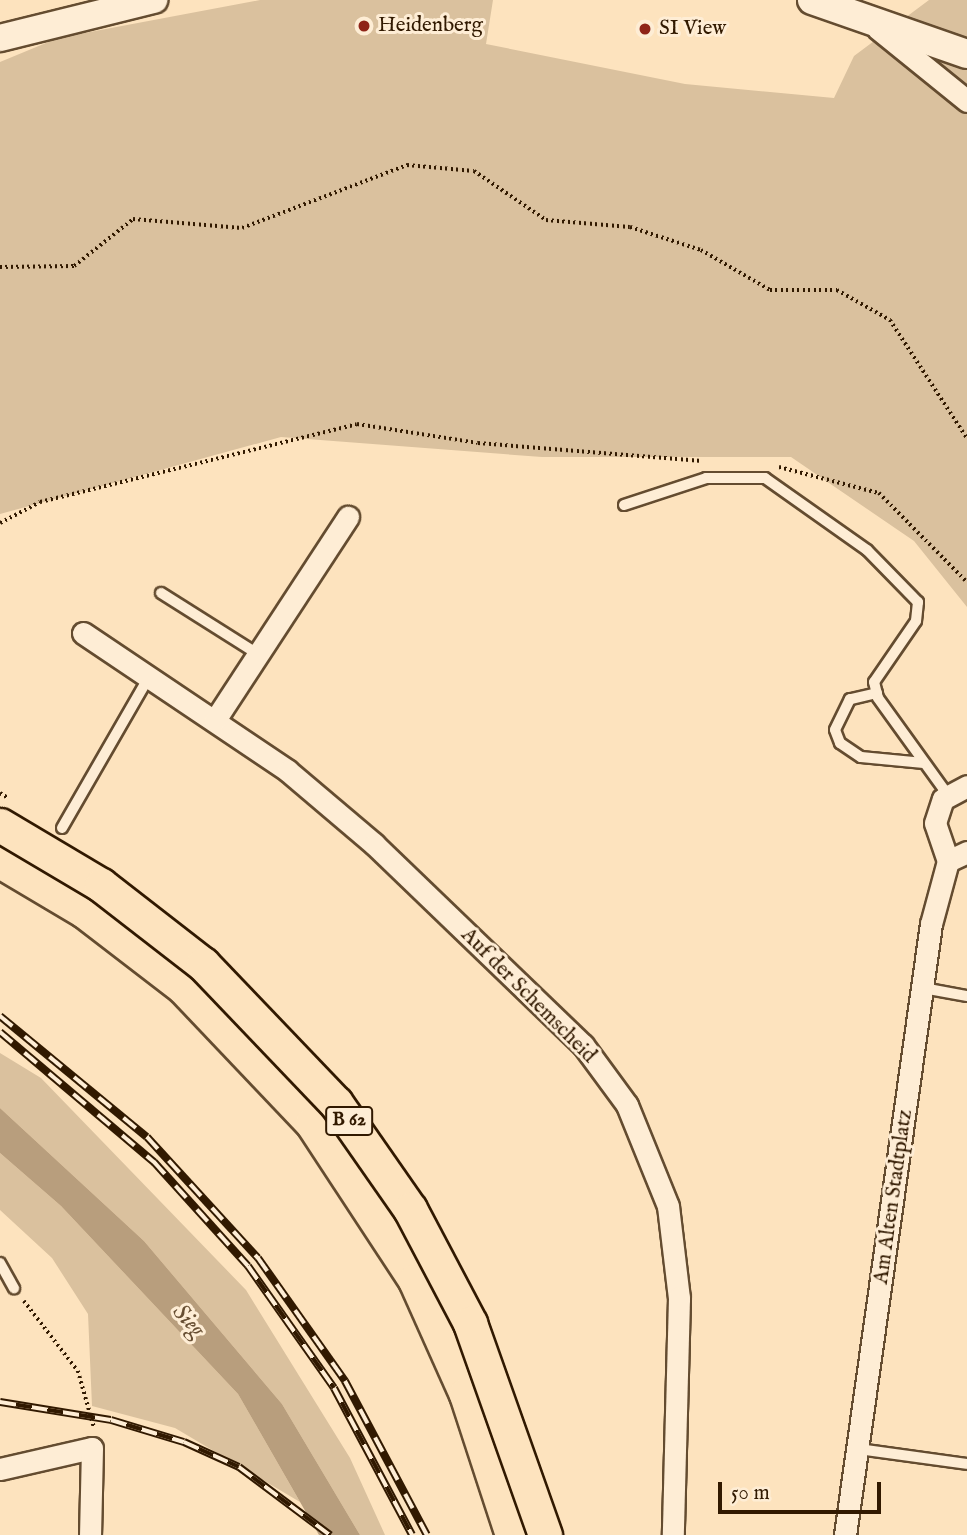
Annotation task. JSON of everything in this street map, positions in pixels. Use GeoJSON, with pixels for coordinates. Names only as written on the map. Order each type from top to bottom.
{"type":"FeatureCollection","features":[{"type":"Feature","properties":{"kind":"highway","name":"B 62"},"geometry":{"type":"LineString","coordinates":[[0,825],[101,885],[203,964],[336,1103],[442,1265],[495,1383],[545,1535]]}},
{"type":"Feature","properties":{"kind":"highway","name":"B 62"},"geometry":{"type":"LineString","coordinates":[[0,861],[84,911],[183,987],[312,1123],[383,1225],[431,1314],[466,1394],[512,1535]]}},
{"type":"Feature","properties":{"kind":"main road"},"geometry":{"type":"LineString","coordinates":[[813,0],[856,11],[967,54]]}},
{"type":"Feature","properties":{"kind":"street"},"geometry":{"type":"LineString","coordinates":[[0,38],[154,0]]}},
{"type":"Feature","properties":{"kind":"street"},"geometry":{"type":"LineString","coordinates":[[856,11],[967,101]]}},
{"type":"Feature","properties":{"kind":"street"},"geometry":{"type":"LineString","coordinates":[[215,720],[348,517]]}},
{"type":"Feature","properties":{"kind":"street","name":"Auf der Schemscheid"},"geometry":{"type":"LineString","coordinates":[[83,633],[215,720],[374,844],[583,1045],[627,1105],[668,1206],[679,1297],[673,1535]]}},
{"type":"Feature","properties":{"kind":"street","name":"Am Alten Stadtplatz"},"geometry":{"type":"LineString","coordinates":[[845,1535],[923,988],[957,856],[935,823],[958,791]]}},
{"type":"Feature","properties":{"kind":"street"},"geometry":{"type":"LineString","coordinates":[[0,1469],[92,1448],[90,1535]]}},
{"type":"Feature","properties":{"kind":"lane"},"geometry":{"type":"LineString","coordinates":[[624,505],[706,478],[765,478],[809,505],[867,550],[918,602],[916,621],[874,682],[877,692],[924,763],[958,791]]}},
{"type":"Feature","properties":{"kind":"lane"},"geometry":{"type":"LineString","coordinates":[[161,593],[258,654]]}},
{"type":"Feature","properties":{"kind":"lane"},"geometry":{"type":"LineString","coordinates":[[62,828],[149,677]]}},
{"type":"Feature","properties":{"kind":"lane"},"geometry":{"type":"LineString","coordinates":[[877,692],[850,699],[835,730],[840,743],[861,757],[924,763]]}},
{"type":"Feature","properties":{"kind":"lane"},"geometry":{"type":"LineString","coordinates":[[923,988],[967,996]]}},
{"type":"Feature","properties":{"kind":"lane"},"geometry":{"type":"LineString","coordinates":[[0,1263],[14,1288]]}},
{"type":"Feature","properties":{"kind":"lane"},"geometry":{"type":"LineString","coordinates":[[858,1449],[967,1464]]}},
{"type":"Feature","properties":{"kind":"path"},"geometry":{"type":"LineString","coordinates":[[0,267],[74,267],[133,219],[242,228],[407,165],[474,171],[546,220],[630,227],[701,250],[770,290],[837,290],[890,320],[967,438]]}},
{"type":"Feature","properties":{"kind":"path"},"geometry":{"type":"LineString","coordinates":[[0,523],[40,502],[357,424],[478,443],[707,461]]}},
{"type":"Feature","properties":{"kind":"path"},"geometry":{"type":"LineString","coordinates":[[774,466],[879,493],[967,582]]}},
{"type":"Feature","properties":{"kind":"path"},"geometry":{"type":"LineString","coordinates":[[14,1288],[78,1371],[94,1421],[92,1448]]}},
{"type":"Feature","properties":{"kind":"shaded area"},"geometry":{"type":"Polygon","coordinates":[[[260,0],[493,0],[486,44],[685,84],[834,98],[854,56],[929,0],[967,0],[967,607],[914,541],[791,457],[542,457],[281,437],[0,514],[0,62],[58,38],[260,0]]]}},
{"type":"Feature","properties":{"kind":"shaded area"},"geometry":{"type":"Polygon","coordinates":[[[0,1053],[41,1078],[246,1290],[350,1458],[385,1535],[360,1535],[282,1404],[144,1241],[0,1108],[0,1053]]]}},
{"type":"Feature","properties":{"kind":"shaded area"},"geometry":{"type":"Polygon","coordinates":[[[0,1153],[61,1206],[238,1394],[300,1502],[175,1428],[92,1406],[88,1314],[52,1258],[0,1210],[0,1153]]]}},
{"type":"Feature","properties":{"kind":"water","name":"Sieg"},"geometry":{"type":"Polygon","coordinates":[[[0,1108],[144,1241],[282,1404],[360,1535],[319,1535],[238,1394],[61,1206],[0,1153],[0,1108]]]}},
{"type":"Feature","properties":{"kind":"railway"},"geometry":{"type":"LineString","coordinates":[[0,1016],[147,1137],[258,1258],[345,1381],[427,1535]]}},
{"type":"Feature","properties":{"kind":"railway"},"geometry":{"type":"LineString","coordinates":[[0,1032],[154,1162],[248,1266],[334,1388],[412,1535]]}},
{"type":"Feature","properties":{"kind":"railway"},"geometry":{"type":"LineString","coordinates":[[0,1402],[111,1420],[184,1442],[239,1467],[330,1535]]}},
{"type":"Feature","properties":{"kind":"place","name":"Heidenberg"},"geometry":{"type":"Point","coordinates":[364,26]}},
{"type":"Feature","properties":{"kind":"place","name":"SI View"},"geometry":{"type":"Point","coordinates":[645,29]}}]}
